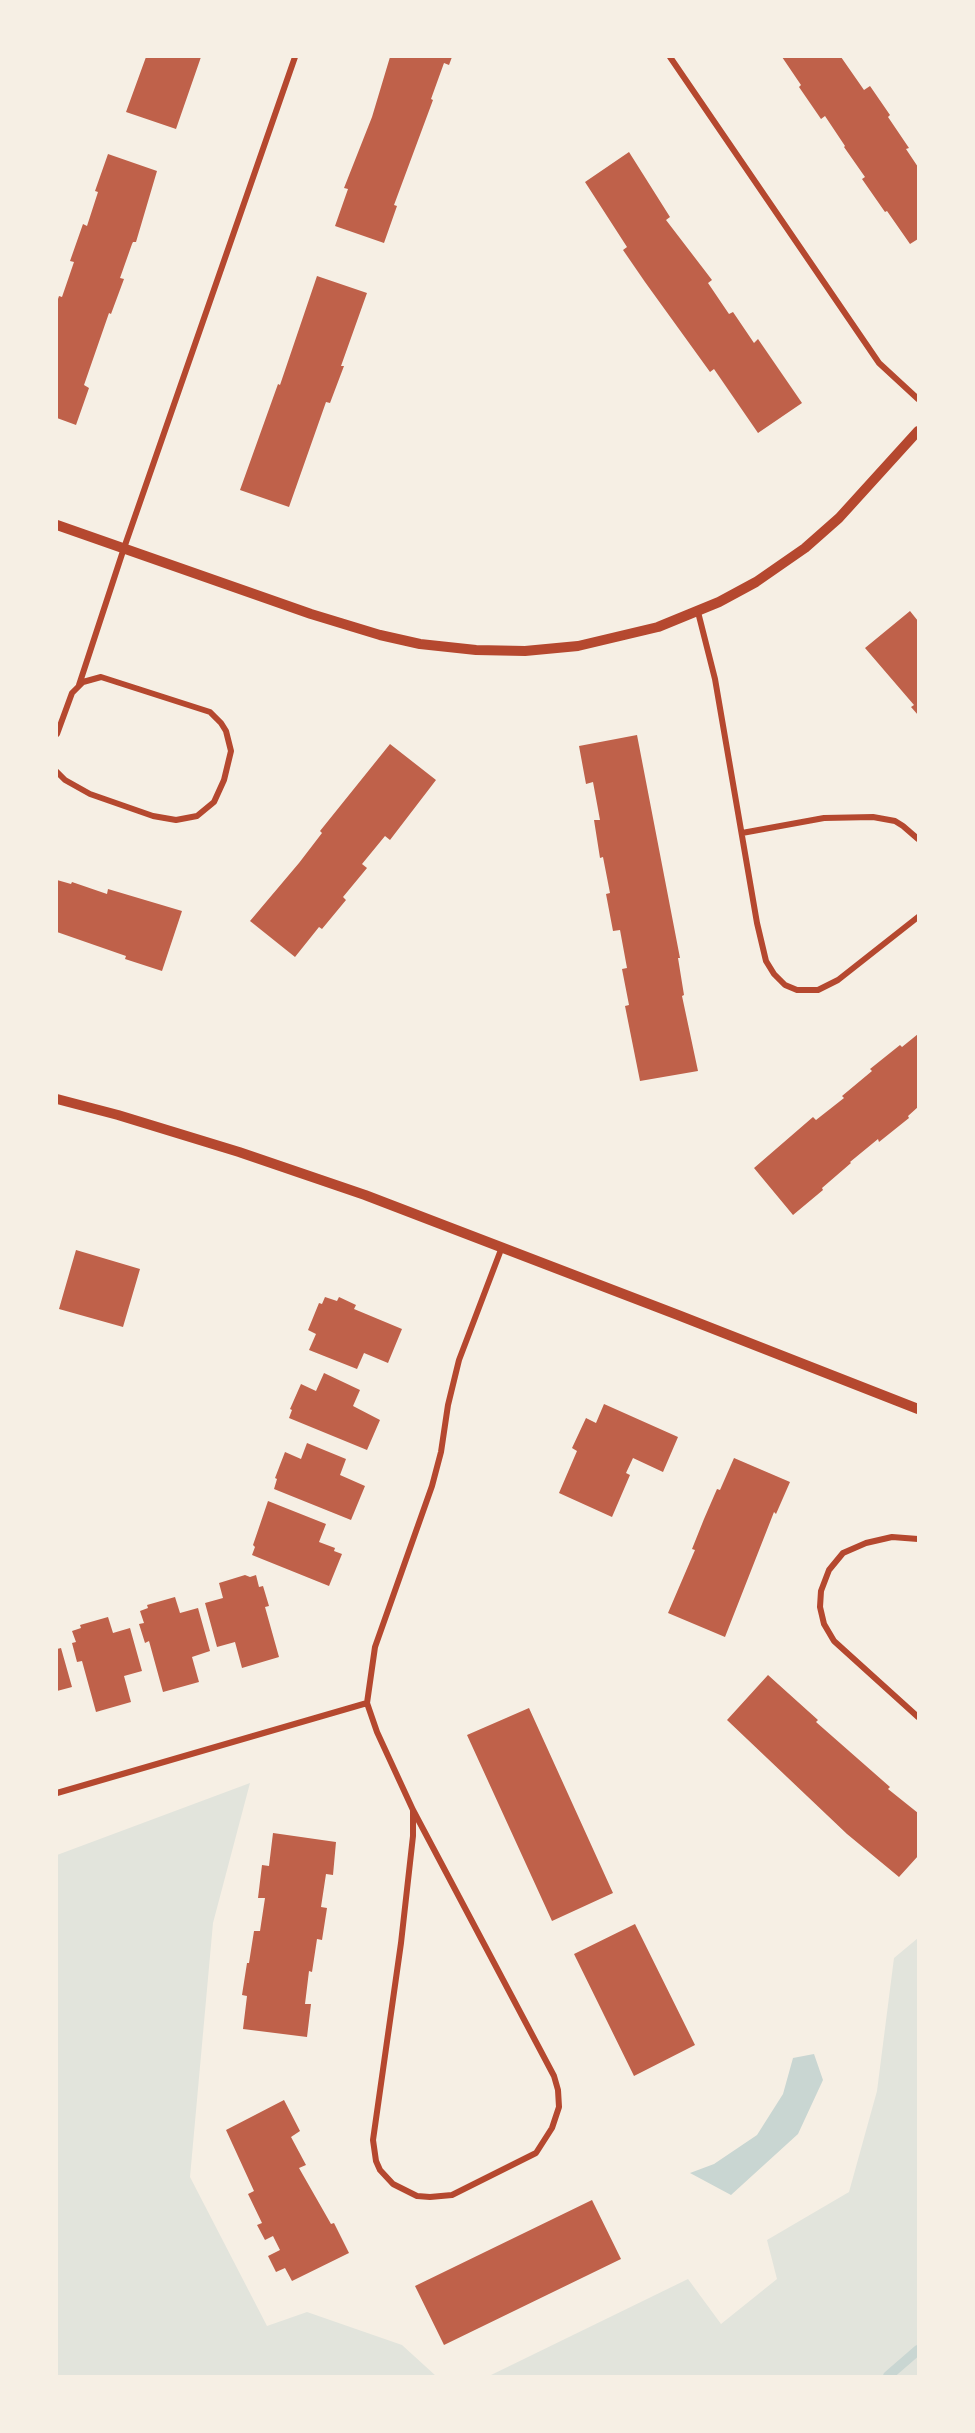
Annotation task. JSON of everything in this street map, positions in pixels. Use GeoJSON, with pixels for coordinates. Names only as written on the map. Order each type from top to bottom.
{"type":"FeatureCollection","features":[{"type":"Feature","properties":{"kind":"street"},"geometry":{"type":"LineString","coordinates":[[57,734],[67,702],[79,685],[124,548],[295,57]]}},
{"type":"Feature","properties":{"kind":"street"},"geometry":{"type":"LineString","coordinates":[[670,57],[879,363],[918,399]]}},
{"type":"Feature","properties":{"kind":"street"},"geometry":{"type":"LineString","coordinates":[[57,525],[361,630],[441,647],[503,651],[578,646],[647,630],[698,612],[756,582],[805,548],[853,504],[918,431]]}},
{"type":"Feature","properties":{"kind":"street"},"geometry":{"type":"LineString","coordinates":[[698,612],[715,679],[766,961],[774,974],[785,985],[805,991],[827,987],[858,966],[918,918]]}},
{"type":"Feature","properties":{"kind":"street"},"geometry":{"type":"LineString","coordinates":[[57,772],[64,780],[90,794],[153,816],[176,820],[197,816],[214,802],[231,759],[226,731],[210,712],[109,678],[92,678],[79,685]]}},
{"type":"Feature","properties":{"kind":"street"},"geometry":{"type":"LineString","coordinates":[[742,832],[824,818],[873,817],[894,821],[918,839]]}},
{"type":"Feature","properties":{"kind":"street"},"geometry":{"type":"LineString","coordinates":[[57,1099],[239,1152],[365,1195],[918,1409]]}},
{"type":"Feature","properties":{"kind":"street"},"geometry":{"type":"LineString","coordinates":[[413,1810],[413,1836],[401,1943],[373,2140],[376,2161],[387,2178],[404,2191],[430,2198],[452,2195],[536,2153],[550,2133],[556,2118],[558,2090],[554,2076],[413,1810],[376,1732],[367,1703],[375,1647],[435,1476],[459,1360],[502,1247]]}},
{"type":"Feature","properties":{"kind":"street"},"geometry":{"type":"LineString","coordinates":[[918,1539],[892,1537],[866,1543],[843,1553],[828,1570],[821,1591],[820,1607],[824,1624],[834,1641],[918,1717]]}},
{"type":"Feature","properties":{"kind":"street"},"geometry":{"type":"LineString","coordinates":[[57,1793],[367,1703]]}},
{"type":"Feature","properties":{"kind":"shaded area"},"geometry":{"type":"Polygon","coordinates":[[[250,1783],[213,1923],[190,2177],[267,2326],[307,2312],[402,2345],[436,2376],[57,2376],[57,1855],[250,1783]]]}},
{"type":"Feature","properties":{"kind":"shaded area"},"geometry":{"type":"Polygon","coordinates":[[[918,1938],[918,2376],[489,2376],[688,2279],[721,2324],[777,2279],[767,2240],[849,2192],[877,2091],[894,1958],[918,1938]]]}},
{"type":"Feature","properties":{"kind":"shaded area"},"geometry":{"type":"Polygon","coordinates":[[[814,2054],[823,2080],[798,2134],[731,2195],[690,2173],[714,2164],[757,2135],[783,2094],[793,2058],[814,2054]]]}},
{"type":"Feature","properties":{"kind":"building"},"geometry":{"type":"Polygon","coordinates":[[[146,57],[201,57],[176,129],[126,112],[146,57]]]}},
{"type":"Feature","properties":{"kind":"building"},"geometry":{"type":"Polygon","coordinates":[[[390,57],[452,57],[449,65],[444,63],[431,99],[433,100],[394,205],[397,206],[384,243],[335,226],[348,189],[344,188],[372,117],[390,57]]]}},
{"type":"Feature","properties":{"kind":"building"},"geometry":{"type":"Polygon","coordinates":[[[782,57],[841,57],[864,90],[870,86],[890,115],[888,117],[909,148],[906,149],[918,167],[918,239],[910,244],[887,211],[885,212],[862,179],[865,177],[845,146],[825,116],[821,119],[782,57]]]}},
{"type":"Feature","properties":{"kind":"building"},"geometry":{"type":"Polygon","coordinates":[[[629,152],[670,217],[666,220],[712,280],[708,283],[729,314],[733,312],[754,343],[758,339],[802,403],[758,433],[714,369],[710,372],[645,282],[623,250],[627,247],[585,182],[629,152]]]}},
{"type":"Feature","properties":{"kind":"building"},"geometry":{"type":"Polygon","coordinates":[[[108,154],[157,171],[136,242],[132,244],[120,278],[124,279],[111,314],[109,313],[84,385],[89,388],[76,425],[57,418],[57,302],[59,296],[62,297],[74,262],[70,261],[83,224],[87,226],[98,192],[95,191],[108,154]]]}},
{"type":"Feature","properties":{"kind":"building"},"geometry":{"type":"Polygon","coordinates":[[[317,276],[367,293],[341,366],[344,366],[330,403],[326,402],[289,507],[240,490],[278,384],[280,385],[317,276]]]}},
{"type":"Feature","properties":{"kind":"building"},"geometry":{"type":"Polygon","coordinates":[[[910,611],[918,621],[918,715],[911,707],[914,705],[865,648],[910,611]]]}},
{"type":"Feature","properties":{"kind":"building"},"geometry":{"type":"Polygon","coordinates":[[[637,735],[680,958],[678,958],[684,995],[682,996],[698,1071],[640,1081],[625,1006],[629,1005],[622,969],[627,968],[620,930],[613,931],[606,894],[610,893],[603,857],[600,858],[594,820],[600,820],[593,782],[586,784],[579,746],[637,735]]]}},
{"type":"Feature","properties":{"kind":"building"},"geometry":{"type":"Polygon","coordinates":[[[390,744],[436,780],[390,840],[385,836],[362,864],[367,868],[343,897],[346,900],[322,929],[319,927],[295,957],[250,921],[299,863],[322,833],[320,831],[390,744]]]}},
{"type":"Feature","properties":{"kind":"building"},"geometry":{"type":"Polygon","coordinates":[[[57,880],[71,884],[72,882],[107,894],[108,889],[182,911],[162,971],[57,932],[57,880]]]}},
{"type":"Feature","properties":{"kind":"building"},"geometry":{"type":"Polygon","coordinates":[[[918,1034],[918,1107],[908,1116],[909,1118],[850,1162],[822,1188],[823,1190],[793,1215],[754,1168],[813,1117],[816,1120],[844,1098],[842,1096],[872,1071],[870,1069],[918,1034]]]}},
{"type":"Feature","properties":{"kind":"building"},"geometry":{"type":"Polygon","coordinates":[[[76,1250],[140,1269],[123,1327],[59,1309],[76,1250]]]}},
{"type":"Feature","properties":{"kind":"building"},"geometry":{"type":"Polygon","coordinates":[[[325,1297],[337,1301],[339,1297],[356,1305],[354,1309],[402,1329],[388,1363],[364,1353],[357,1369],[309,1350],[316,1334],[308,1330],[319,1303],[322,1304],[325,1297]]]}},
{"type":"Feature","properties":{"kind":"building"},"geometry":{"type":"Polygon","coordinates":[[[324,1373],[360,1390],[353,1406],[380,1420],[367,1450],[289,1418],[292,1410],[290,1409],[301,1384],[316,1391],[324,1373]]]}},
{"type":"Feature","properties":{"kind":"building"},"geometry":{"type":"Polygon","coordinates":[[[604,1404],[678,1437],[663,1472],[633,1458],[626,1473],[630,1475],[612,1517],[559,1493],[577,1451],[572,1448],[586,1418],[596,1423],[604,1404]]]}},
{"type":"Feature","properties":{"kind":"building"},"geometry":{"type":"Polygon","coordinates":[[[307,1443],[346,1459],[340,1475],[365,1486],[351,1520],[274,1489],[277,1479],[275,1478],[285,1452],[301,1459],[307,1443]]]}},
{"type":"Feature","properties":{"kind":"building"},"geometry":{"type":"Polygon","coordinates":[[[734,1458],[790,1482],[776,1514],[774,1512],[725,1637],[668,1613],[695,1550],[692,1549],[704,1519],[734,1458]]]}},
{"type":"Feature","properties":{"kind":"building"},"geometry":{"type":"Polygon","coordinates":[[[268,1501],[326,1524],[319,1542],[335,1548],[334,1551],[342,1554],[329,1586],[252,1555],[255,1547],[253,1545],[268,1501]]]}},
{"type":"Feature","properties":{"kind":"building"},"geometry":{"type":"Polygon","coordinates":[[[245,1575],[250,1577],[256,1575],[259,1587],[263,1586],[269,1606],[265,1607],[279,1657],[242,1668],[235,1642],[217,1647],[205,1603],[223,1598],[219,1583],[245,1575]]]}},
{"type":"Feature","properties":{"kind":"building"},"geometry":{"type":"Polygon","coordinates":[[[175,1597],[180,1613],[198,1608],[210,1651],[192,1657],[199,1682],[163,1692],[149,1641],[145,1643],[139,1624],[144,1623],[140,1611],[148,1608],[147,1605],[175,1597]]]}},
{"type":"Feature","properties":{"kind":"building"},"geometry":{"type":"Polygon","coordinates":[[[108,1617],[113,1633],[130,1628],[142,1671],[124,1676],[131,1702],[96,1712],[82,1661],[77,1662],[72,1643],[76,1642],[72,1631],[81,1628],[80,1625],[108,1617]]]}},
{"type":"Feature","properties":{"kind":"building"},"geometry":{"type":"Polygon","coordinates":[[[61,1648],[72,1687],[57,1691],[57,1649],[61,1648]]]}},
{"type":"Feature","properties":{"kind":"building"},"geometry":{"type":"Polygon","coordinates":[[[768,1675],[818,1720],[816,1722],[890,1787],[888,1789],[918,1813],[918,1856],[899,1877],[847,1834],[727,1720],[768,1675]]]}},
{"type":"Feature","properties":{"kind":"building"},"geometry":{"type":"Polygon","coordinates":[[[529,1708],[613,1893],[552,1921],[467,1735],[529,1708]]]}},
{"type":"Feature","properties":{"kind":"building"},"geometry":{"type":"Polygon","coordinates":[[[273,1833],[336,1842],[333,1875],[326,1874],[321,1907],[327,1908],[322,1940],[317,1939],[312,1972],[309,1971],[305,2004],[311,2004],[307,2037],[243,2029],[247,1996],[242,1995],[254,1931],[260,1931],[265,1898],[258,1898],[262,1865],[269,1866],[273,1833]]]}},
{"type":"Feature","properties":{"kind":"building"},"geometry":{"type":"Polygon","coordinates":[[[635,1924],[695,2045],[634,2076],[574,1954],[635,1924]]]}},
{"type":"Feature","properties":{"kind":"building"},"geometry":{"type":"Polygon","coordinates":[[[284,2100],[300,2131],[291,2137],[306,2165],[299,2168],[331,2224],[334,2223],[349,2253],[292,2281],[285,2268],[276,2272],[268,2256],[280,2250],[273,2236],[265,2240],[257,2225],[262,2223],[248,2194],[254,2191],[226,2130],[284,2100]]]}},
{"type":"Feature","properties":{"kind":"building"},"geometry":{"type":"Polygon","coordinates":[[[592,2200],[621,2259],[444,2345],[415,2286],[592,2200]]]}},
{"type":"Feature","properties":{"kind":"waterway"},"geometry":{"type":"LineString","coordinates":[[888,2376],[918,2350]]}}]}
